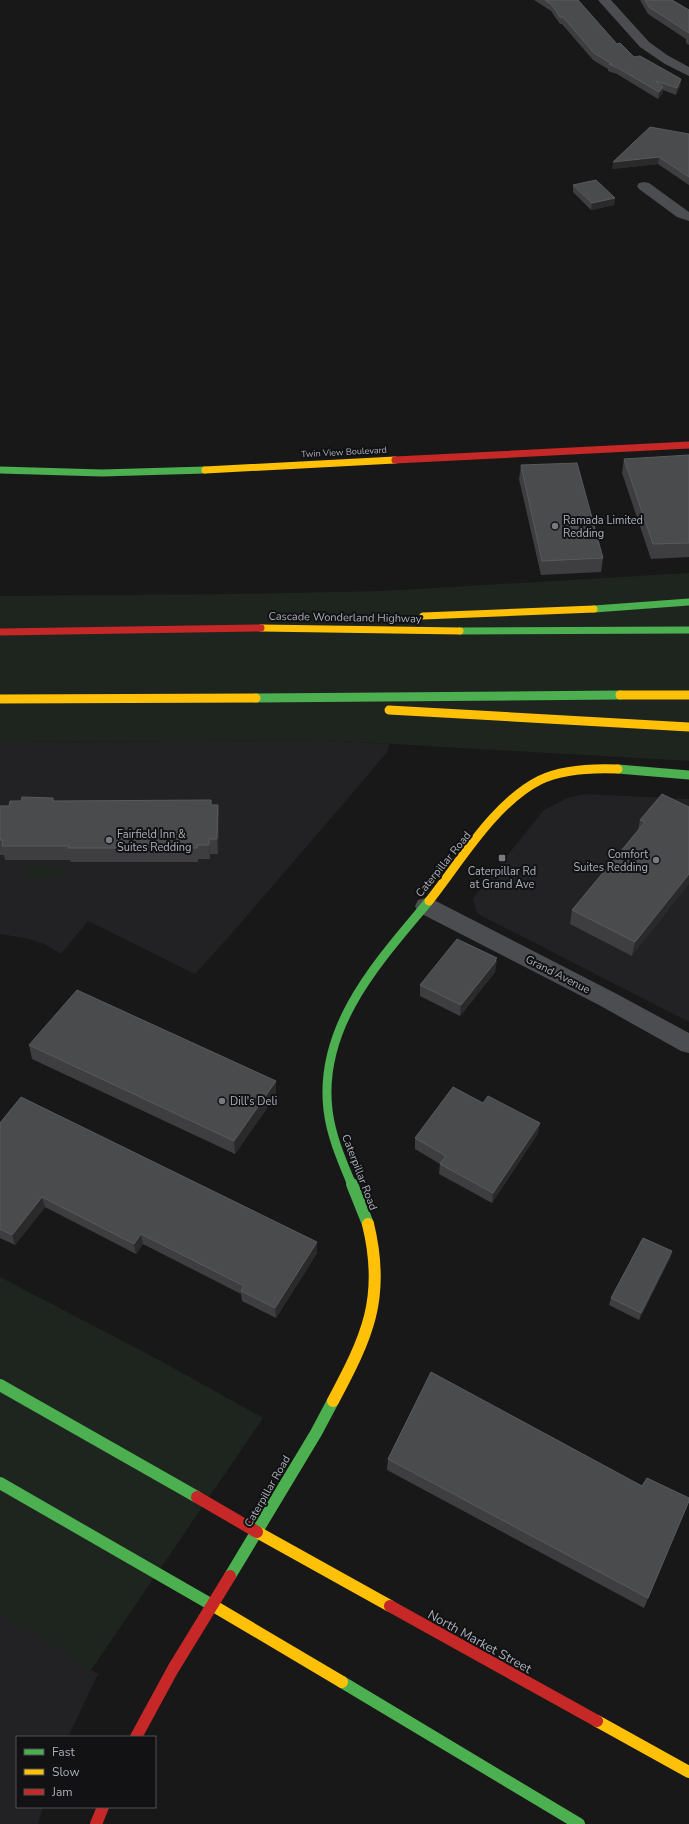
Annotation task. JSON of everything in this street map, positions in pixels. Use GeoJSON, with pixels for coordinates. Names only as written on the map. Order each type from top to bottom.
{"type":"FeatureCollection","features":[{"type":"Feature","properties":{"kind":"main road","name":"Twin View Boulevard"},"geometry":{"type":"LineString","coordinates":[[0,470],[77,473],[201,470],[689,445]]}},
{"type":"Feature","properties":{"kind":"main road"},"geometry":{"type":"LineString","coordinates":[[410,617],[601,610],[689,602]]}},
{"type":"Feature","properties":{"kind":"main road"},"geometry":{"type":"LineString","coordinates":[[291,627],[357,620]]}},
{"type":"Feature","properties":{"kind":"main road","name":"Cascade Wonderland Highway"},"geometry":{"type":"LineString","coordinates":[[0,632],[291,627],[443,631],[689,630]]}},
{"type":"Feature","properties":{"kind":"main road"},"geometry":{"type":"LineString","coordinates":[[0,699],[689,695]]}},
{"type":"Feature","properties":{"kind":"main road"},"geometry":{"type":"LineString","coordinates":[[258,697],[328,707]]}},
{"type":"Feature","properties":{"kind":"main road"},"geometry":{"type":"LineString","coordinates":[[382,710],[689,727]]}},
{"type":"Feature","properties":{"kind":"main road","name":"Caterpillar Road"},"geometry":{"type":"LineString","coordinates":[[137,1736],[173,1669],[257,1532],[336,1397],[367,1329],[374,1296],[374,1263],[368,1226],[335,1143],[329,1122],[326,1098],[327,1069],[340,1024],[360,990],[387,953],[496,817],[526,787],[561,773],[591,770],[619,770],[689,775]]}},
{"type":"Feature","properties":{"kind":"main road","name":"North Market Street"},"geometry":{"type":"LineString","coordinates":[[0,1385],[257,1532],[689,1772]]}},
{"type":"Feature","properties":{"kind":"main road"},"geometry":{"type":"LineString","coordinates":[[0,1483],[212,1605],[579,1824]]}},
{"type":"Feature","properties":{"kind":"main road"},"geometry":{"type":"LineString","coordinates":[[96,1824],[103,1808]]}},
{"type":"Feature","properties":{"kind":"street"},"geometry":{"type":"LineString","coordinates":[[604,0],[616,11],[640,40],[667,60],[689,72]]}},
{"type":"Feature","properties":{"kind":"street"},"geometry":{"type":"LineString","coordinates":[[644,186],[682,214],[689,217]]}},
{"type":"Feature","properties":{"kind":"street","name":"Grand Avenue"},"geometry":{"type":"LineString","coordinates":[[426,906],[607,999],[689,1044]]}},
{"type":"Feature","properties":{"kind":"shaded area"},"geometry":{"type":"Polygon","coordinates":[[[689,573],[689,761],[323,740],[0,742],[0,596],[384,591],[689,573]]]}},
{"type":"Feature","properties":{"kind":"shaded area"},"geometry":{"type":"Polygon","coordinates":[[[323,740],[390,744],[387,752],[357,788],[195,974],[88,921],[61,954],[44,944],[29,939],[0,934],[0,742],[323,740]]]}},
{"type":"Feature","properties":{"kind":"shaded area"},"geometry":{"type":"Polygon","coordinates":[[[585,794],[689,799],[689,1022],[478,914],[476,911],[473,898],[544,810],[567,798],[585,794]]]}},
{"type":"Feature","properties":{"kind":"shaded area"},"geometry":{"type":"Polygon","coordinates":[[[27,867],[60,867],[76,870],[25,883],[27,867]]]}},
{"type":"Feature","properties":{"kind":"shaded area"},"geometry":{"type":"Polygon","coordinates":[[[0,1277],[159,1360],[263,1418],[91,1670],[0,1613],[0,1277]]]}},
{"type":"Feature","properties":{"kind":"shaded area"},"geometry":{"type":"Polygon","coordinates":[[[0,1613],[98,1674],[68,1736],[16,1736],[16,1808],[43,1808],[38,1824],[0,1824],[0,1613]]]}},
{"type":"Feature","properties":{"kind":"building"},"geometry":{"type":"Polygon","coordinates":[[[545,0],[578,0],[617,44],[620,43],[634,57],[640,56],[681,79],[677,88],[656,81],[663,87],[659,92],[609,64],[612,64],[594,53],[563,17],[560,17],[552,5],[545,0]]]}},
{"type":"Feature","properties":{"kind":"building"},"geometry":{"type":"Polygon","coordinates":[[[645,0],[672,0],[689,10],[689,33],[649,7],[645,0]]]}},
{"type":"Feature","properties":{"kind":"building"},"geometry":{"type":"Polygon","coordinates":[[[650,127],[689,134],[689,177],[659,157],[613,162],[650,127]]]}},
{"type":"Feature","properties":{"kind":"building"},"geometry":{"type":"Polygon","coordinates":[[[596,180],[615,198],[592,203],[573,185],[596,180]]]}},
{"type":"Feature","properties":{"kind":"building"},"geometry":{"type":"Polygon","coordinates":[[[689,455],[689,543],[653,544],[624,459],[689,455]]]}},
{"type":"Feature","properties":{"kind":"building","name":"Ramada Limited Redding"},"geometry":{"type":"Polygon","coordinates":[[[577,463],[603,558],[542,561],[521,465],[577,463]]]}},
{"type":"Feature","properties":{"kind":"building","name":"Comfort Suites Redding"},"geometry":{"type":"Polygon","coordinates":[[[662,794],[689,807],[689,874],[635,942],[572,910],[645,822],[640,820],[662,794]]]}},
{"type":"Feature","properties":{"kind":"building","name":"Fairfield Inn & Suites Redding"},"geometry":{"type":"Polygon","coordinates":[[[22,797],[53,798],[53,801],[211,800],[211,805],[218,805],[217,839],[209,839],[209,845],[197,845],[197,848],[68,848],[69,846],[2,846],[3,840],[0,840],[0,806],[9,806],[10,801],[21,801],[22,797]]]}},
{"type":"Feature","properties":{"kind":"building"},"geometry":{"type":"Polygon","coordinates":[[[457,939],[497,958],[461,1005],[420,985],[457,939]]]}},
{"type":"Feature","properties":{"kind":"building"},"geometry":{"type":"Polygon","coordinates":[[[77,990],[276,1081],[234,1141],[29,1045],[77,990]]]}},
{"type":"Feature","properties":{"kind":"building"},"geometry":{"type":"Polygon","coordinates":[[[453,1087],[483,1103],[488,1096],[540,1123],[493,1193],[440,1164],[446,1156],[415,1138],[453,1087]]]}},
{"type":"Feature","properties":{"kind":"building"},"geometry":{"type":"Polygon","coordinates":[[[21,1097],[317,1242],[275,1308],[241,1291],[244,1286],[141,1234],[134,1244],[42,1197],[12,1235],[0,1229],[0,1123],[21,1097]]]}},
{"type":"Feature","properties":{"kind":"building"},"geometry":{"type":"Polygon","coordinates":[[[643,1238],[672,1251],[641,1313],[611,1298],[643,1238]]]}},
{"type":"Feature","properties":{"kind":"building"},"geometry":{"type":"Polygon","coordinates":[[[431,1372],[642,1486],[647,1478],[689,1498],[648,1598],[388,1459],[431,1372]]]}},
{"type":"Feature","properties":{"kind":"traffic: fast"},"geometry":{"type":"LineString","coordinates":[[0,470],[102,473],[205,470]]}},
{"type":"Feature","properties":{"kind":"traffic: fast"},"geometry":{"type":"LineString","coordinates":[[594,609],[689,602]]}},
{"type":"Feature","properties":{"kind":"traffic: fast"},"geometry":{"type":"LineString","coordinates":[[460,631],[689,630]]}},
{"type":"Feature","properties":{"kind":"traffic: fast"},"geometry":{"type":"LineString","coordinates":[[256,698],[620,695]]}},
{"type":"Feature","properties":{"kind":"traffic: fast"},"geometry":{"type":"LineString","coordinates":[[618,769],[689,775]]}},
{"type":"Feature","properties":{"kind":"traffic: fast"},"geometry":{"type":"LineString","coordinates":[[368,1224],[345,1168],[331,1125],[328,1110],[327,1080],[331,1051],[341,1023],[355,996],[372,971],[429,901]]}},
{"type":"Feature","properties":{"kind":"traffic: fast"},"geometry":{"type":"LineString","coordinates":[[0,1385],[197,1497]]}},
{"type":"Feature","properties":{"kind":"traffic: fast"},"geometry":{"type":"LineString","coordinates":[[230,1576],[316,1433],[333,1401]]}},
{"type":"Feature","properties":{"kind":"traffic: fast"},"geometry":{"type":"LineString","coordinates":[[0,1483],[212,1605]]}},
{"type":"Feature","properties":{"kind":"traffic: fast"},"geometry":{"type":"LineString","coordinates":[[342,1682],[579,1824]]}},
{"type":"Feature","properties":{"kind":"traffic: slow"},"geometry":{"type":"LineString","coordinates":[[205,470],[395,460]]}},
{"type":"Feature","properties":{"kind":"traffic: slow"},"geometry":{"type":"LineString","coordinates":[[423,616],[594,609]]}},
{"type":"Feature","properties":{"kind":"traffic: slow"},"geometry":{"type":"LineString","coordinates":[[261,628],[460,631]]}},
{"type":"Feature","properties":{"kind":"traffic: slow"},"geometry":{"type":"LineString","coordinates":[[620,695],[689,695]]}},
{"type":"Feature","properties":{"kind":"traffic: slow"},"geometry":{"type":"LineString","coordinates":[[0,699],[256,698]]}},
{"type":"Feature","properties":{"kind":"traffic: slow"},"geometry":{"type":"LineString","coordinates":[[389,710],[689,727]]}},
{"type":"Feature","properties":{"kind":"traffic: slow"},"geometry":{"type":"LineString","coordinates":[[429,901],[480,834],[494,818],[524,790],[540,780],[559,774],[589,769],[618,769]]}},
{"type":"Feature","properties":{"kind":"traffic: slow"},"geometry":{"type":"LineString","coordinates":[[333,1401],[352,1366],[371,1317],[375,1291],[375,1263],[368,1224]]}},
{"type":"Feature","properties":{"kind":"traffic: slow"},"geometry":{"type":"LineString","coordinates":[[257,1532],[390,1606]]}},
{"type":"Feature","properties":{"kind":"traffic: slow"},"geometry":{"type":"LineString","coordinates":[[212,1605],[342,1682]]}},
{"type":"Feature","properties":{"kind":"traffic: slow"},"geometry":{"type":"LineString","coordinates":[[597,1721],[689,1772]]}},
{"type":"Feature","properties":{"kind":"traffic: jam"},"geometry":{"type":"LineString","coordinates":[[395,460],[689,445]]}},
{"type":"Feature","properties":{"kind":"traffic: jam"},"geometry":{"type":"LineString","coordinates":[[0,632],[261,628]]}},
{"type":"Feature","properties":{"kind":"traffic: jam"},"geometry":{"type":"LineString","coordinates":[[197,1497],[257,1532]]}},
{"type":"Feature","properties":{"kind":"traffic: jam"},"geometry":{"type":"LineString","coordinates":[[137,1736],[173,1669],[230,1576]]}},
{"type":"Feature","properties":{"kind":"traffic: jam"},"geometry":{"type":"LineString","coordinates":[[390,1606],[597,1721]]}},
{"type":"Feature","properties":{"kind":"traffic: jam"},"geometry":{"type":"LineString","coordinates":[[96,1824],[103,1808]]}},
{"type":"Feature","properties":{"kind":"place","name":"Ramada Limited Redding"},"geometry":{"type":"Point","coordinates":[555,526]}},
{"type":"Feature","properties":{"kind":"place","name":"Fairfield Inn & Suites Redding"},"geometry":{"type":"Point","coordinates":[109,840]}},
{"type":"Feature","properties":{"kind":"place","name":"Caterpillar Rd at Grand Ave"},"geometry":{"type":"Point","coordinates":[502,858]}},
{"type":"Feature","properties":{"kind":"place","name":"Comfort Suites Redding"},"geometry":{"type":"Point","coordinates":[656,860]}},
{"type":"Feature","properties":{"kind":"place","name":"Dill's Deli"},"geometry":{"type":"Point","coordinates":[222,1101]}}]}
